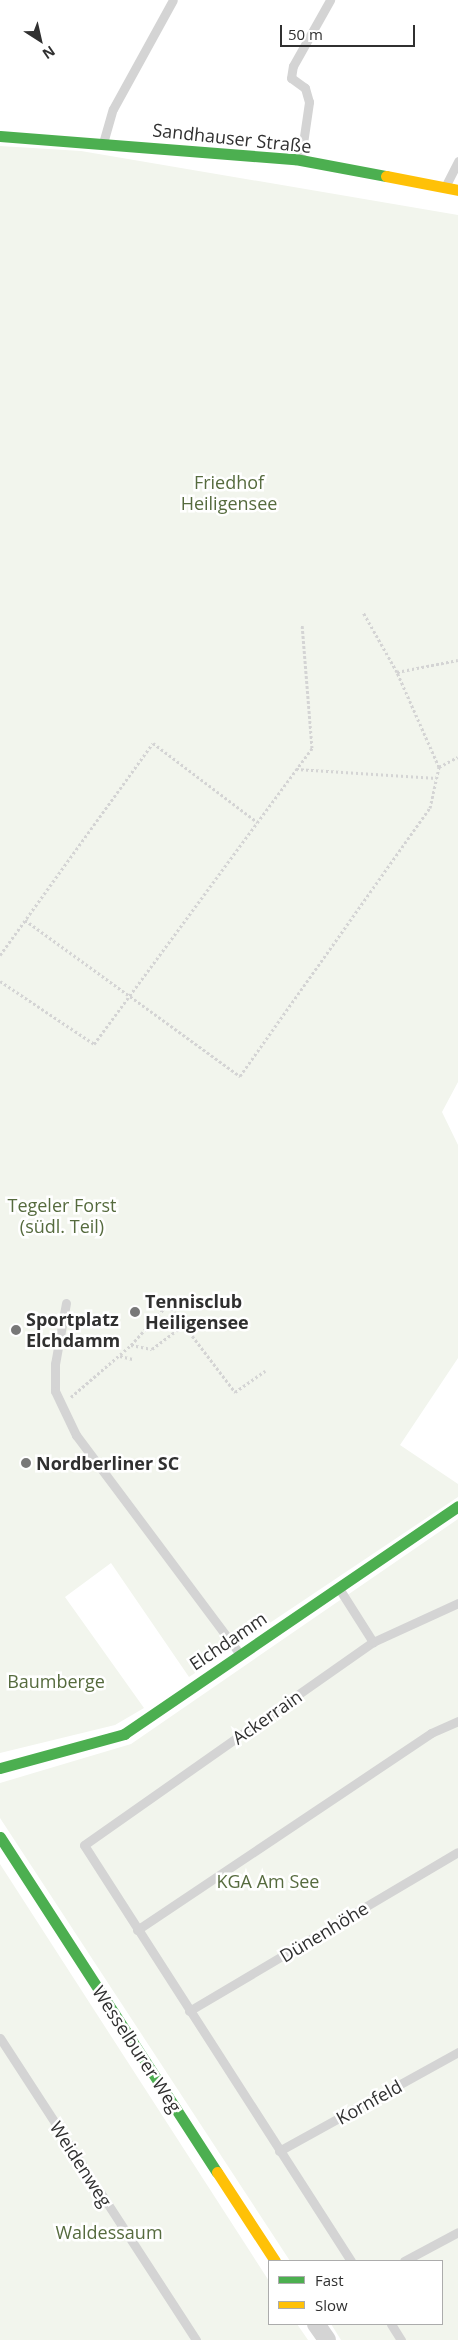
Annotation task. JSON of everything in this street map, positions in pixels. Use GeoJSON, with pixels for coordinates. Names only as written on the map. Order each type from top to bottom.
{"type":"FeatureCollection","features":[{"type":"Feature","properties":{"kind":"street","name":"Sandhauser Straße"},"geometry":{"type":"LineString","coordinates":[[0,136],[301,160],[458,190]]}},
{"type":"Feature","properties":{"kind":"street","name":"Elchdamm"},"geometry":{"type":"LineString","coordinates":[[0,1768],[124,1734],[458,1506]]}},
{"type":"Feature","properties":{"kind":"street","name":"Wesselburer Weg"},"geometry":{"type":"LineString","coordinates":[[0,1837],[274,2260]]}},
{"type":"Feature","properties":{"kind":"street"},"geometry":{"type":"LineString","coordinates":[[317,2325],[326,2340]]}},
{"type":"Feature","properties":{"kind":"lane"},"geometry":{"type":"LineString","coordinates":[[103,143],[113,109],[173,0]]}},
{"type":"Feature","properties":{"kind":"lane"},"geometry":{"type":"LineString","coordinates":[[301,160],[309,102],[305,88],[291,78],[293,66],[330,0]]}},
{"type":"Feature","properties":{"kind":"lane"},"geometry":{"type":"LineString","coordinates":[[445,188],[458,161]]}},
{"type":"Feature","properties":{"kind":"lane"},"geometry":{"type":"LineString","coordinates":[[66,1303],[56,1364],[55,1390],[76,1434],[240,1654]]}},
{"type":"Feature","properties":{"kind":"lane"},"geometry":{"type":"LineString","coordinates":[[338,1587],[373,1642]]}},
{"type":"Feature","properties":{"kind":"lane","name":"Ackerrain"},"geometry":{"type":"LineString","coordinates":[[137,1930],[84,1845],[373,1642],[458,1603]]}},
{"type":"Feature","properties":{"kind":"lane"},"geometry":{"type":"LineString","coordinates":[[350,2260],[137,1930],[431,1733],[458,1721]]}},
{"type":"Feature","properties":{"kind":"lane","name":"Dünenhöhe"},"geometry":{"type":"LineString","coordinates":[[189,2011],[458,1852]]}},
{"type":"Feature","properties":{"kind":"lane","name":"Weidenweg"},"geometry":{"type":"LineString","coordinates":[[0,2038],[196,2340]]}},
{"type":"Feature","properties":{"kind":"lane","name":"Kornfeld"},"geometry":{"type":"LineString","coordinates":[[279,2151],[458,2052]]}},
{"type":"Feature","properties":{"kind":"lane"},"geometry":{"type":"LineString","coordinates":[[406,2260],[458,2232]]}},
{"type":"Feature","properties":{"kind":"lane"},"geometry":{"type":"LineString","coordinates":[[392,2325],[401,2340]]}},
{"type":"Feature","properties":{"kind":"path"},"geometry":{"type":"LineString","coordinates":[[25,920],[240,1076],[430,808],[439,767],[397,672],[363,612]]}},
{"type":"Feature","properties":{"kind":"path"},"geometry":{"type":"LineString","coordinates":[[0,981],[94,1044],[312,748],[302,624]]}},
{"type":"Feature","properties":{"kind":"path"},"geometry":{"type":"LineString","coordinates":[[397,672],[458,660]]}},
{"type":"Feature","properties":{"kind":"path"},"geometry":{"type":"LineString","coordinates":[[0,955],[153,743],[257,822]]}},
{"type":"Feature","properties":{"kind":"path"},"geometry":{"type":"LineString","coordinates":[[439,767],[458,757]]}},
{"type":"Feature","properties":{"kind":"path"},"geometry":{"type":"LineString","coordinates":[[296,769],[437,778]]}},
{"type":"Feature","properties":{"kind":"path"},"geometry":{"type":"LineString","coordinates":[[62,1405],[131,1345],[168,1304],[236,1392],[265,1371]]}},
{"type":"Feature","properties":{"kind":"path"},"geometry":{"type":"LineString","coordinates":[[131,1345],[152,1349],[185,1324]]}},
{"type":"Feature","properties":{"kind":"path"},"geometry":{"type":"LineString","coordinates":[[119,1356],[133,1359]]}},
{"type":"Feature","properties":{"kind":"green space","name":"Friedhof Heiligensee"},"geometry":{"type":"Polygon","coordinates":[[[0,146],[81,151],[458,215],[458,1082],[442,1112],[458,1145],[458,1358],[400,1445],[458,1484],[458,1497],[189,1677],[111,1563],[65,1597],[144,1708],[115,1725],[0,1753],[0,146]]]}},
{"type":"Feature","properties":{"kind":"green space","name":"KGA Am See"},"geometry":{"type":"Polygon","coordinates":[[[458,1519],[458,2340],[341,2340],[332,2325],[443,2325],[443,2260],[289,2260],[0,1818],[0,1783],[131,1744],[458,1519]]]}},
{"type":"Feature","properties":{"kind":"green space","name":"Waldessaum"},"geometry":{"type":"Polygon","coordinates":[[[0,1864],[268,2279],[268,2325],[298,2325],[308,2340],[0,2340],[0,1864]]]}},
{"type":"Feature","properties":{"kind":"traffic: fast"},"geometry":{"type":"LineString","coordinates":[[0,136],[295,159],[386,176]]}},
{"type":"Feature","properties":{"kind":"traffic: fast"},"geometry":{"type":"LineString","coordinates":[[0,1768],[124,1734],[458,1506]]}},
{"type":"Feature","properties":{"kind":"traffic: fast"},"geometry":{"type":"LineString","coordinates":[[0,1837],[217,2172]]}},
{"type":"Feature","properties":{"kind":"traffic: slow"},"geometry":{"type":"LineString","coordinates":[[386,176],[458,190]]}},
{"type":"Feature","properties":{"kind":"traffic: slow"},"geometry":{"type":"LineString","coordinates":[[217,2172],[274,2260]]}},
{"type":"Feature","properties":{"kind":"place","name":"Tennisclub Heiligensee"},"geometry":{"type":"Point","coordinates":[135,1312]}},
{"type":"Feature","properties":{"kind":"place","name":"Sportplatz Elchdamm"},"geometry":{"type":"Point","coordinates":[16,1330]}},
{"type":"Feature","properties":{"kind":"place","name":"Nordberliner SC"},"geometry":{"type":"Point","coordinates":[26,1463]}},
{"type":"Feature","properties":{"kind":"park label","name":"Tegeler Forst (südl. Teil)"},"geometry":{"type":"Point","coordinates":[62,1216]}},
{"type":"Feature","properties":{"kind":"park label","name":"Baumberge"},"geometry":{"type":"Point","coordinates":[56,1681]}}]}
